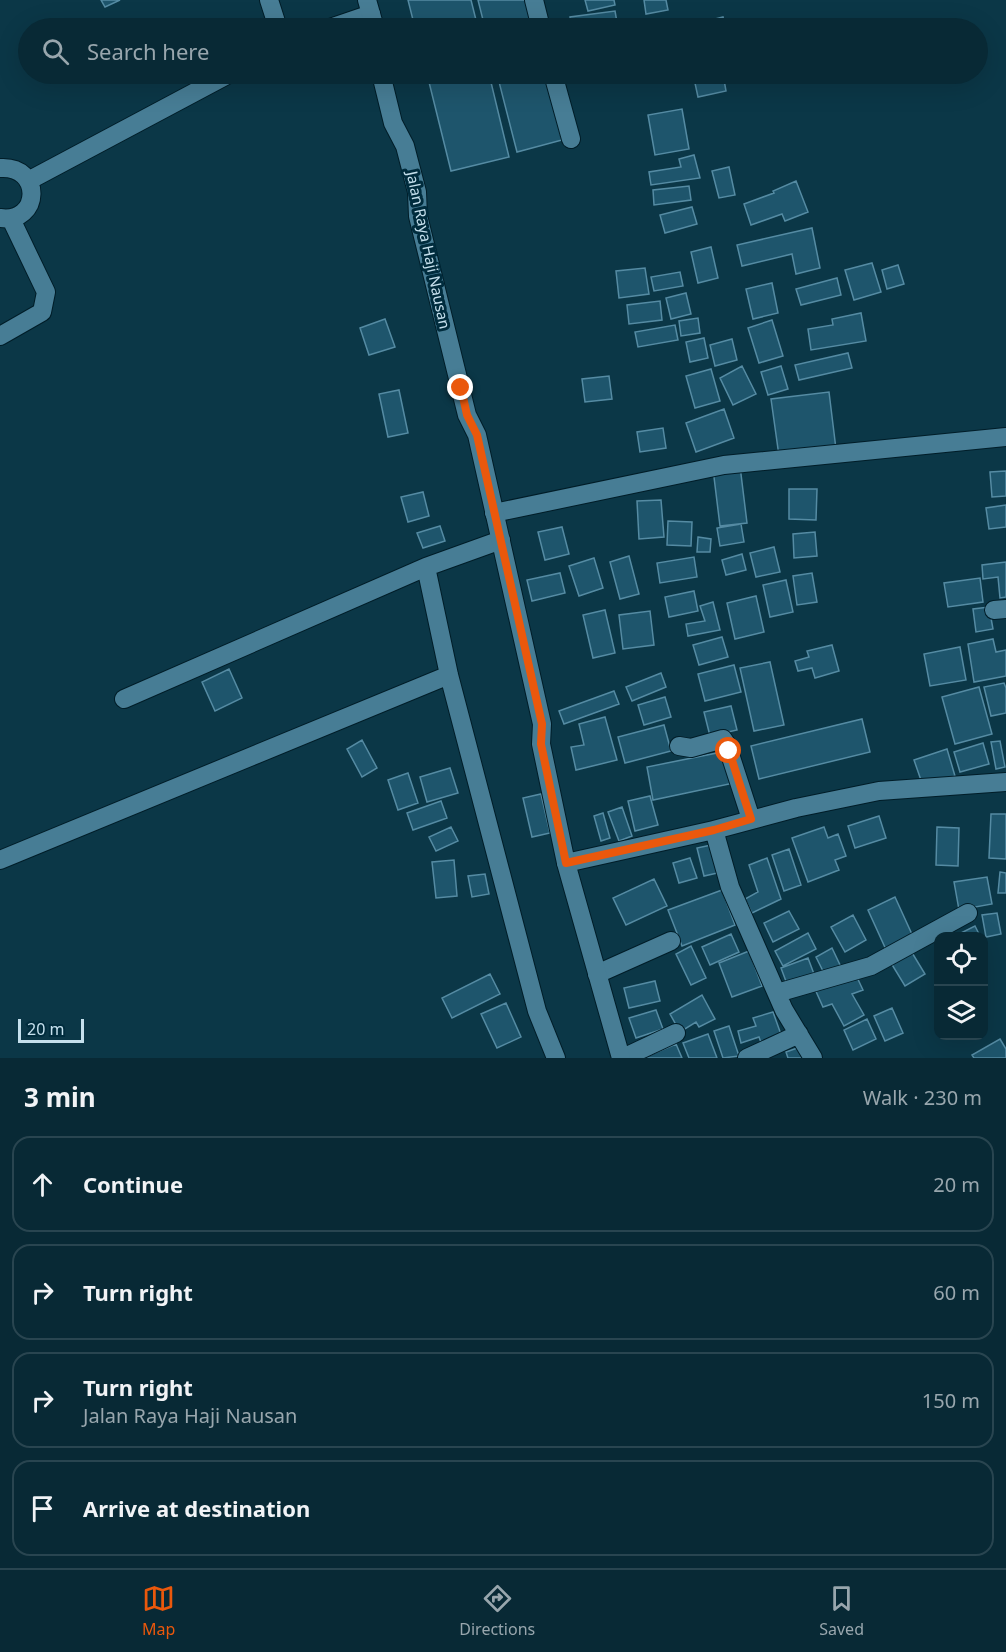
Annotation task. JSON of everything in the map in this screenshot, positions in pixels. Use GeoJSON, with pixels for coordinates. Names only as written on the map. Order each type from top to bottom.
{"type":"FeatureCollection","features":[{"type":"Feature","properties":{"kind":"street"},"geometry":{"type":"LineString","coordinates":[[269,0],[275,18]]}},
{"type":"Feature","properties":{"kind":"street"},"geometry":{"type":"LineString","coordinates":[[534,0],[538,18]]}},
{"type":"Feature","properties":{"kind":"street"},"geometry":{"type":"LineString","coordinates":[[28,181],[210,84]]}},
{"type":"Feature","properties":{"kind":"street","name":"Jalan Raya Haji Nausan"},"geometry":{"type":"LineString","coordinates":[[383,84],[393,123],[405,146],[417,192],[418,216],[467,415],[477,435],[542,724],[541,744],[566,863],[622,1058]]}},
{"type":"Feature","properties":{"kind":"street"},"geometry":{"type":"LineString","coordinates":[[556,84],[571,139]]}},
{"type":"Feature","properties":{"kind":"street"},"geometry":{"type":"LineString","coordinates":[[0,168],[17,170],[28,181],[31,189],[29,204],[19,216],[5,219],[46,292],[42,312],[0,336]]}},
{"type":"Feature","properties":{"kind":"street"},"geometry":{"type":"LineString","coordinates":[[494,513],[724,465],[1006,437]]}},
{"type":"Feature","properties":{"kind":"street"},"geometry":{"type":"LineString","coordinates":[[124,699],[426,567],[501,540]]}},
{"type":"Feature","properties":{"kind":"street"},"geometry":{"type":"LineString","coordinates":[[426,567],[449,675],[537,1011],[556,1058]]}},
{"type":"Feature","properties":{"kind":"street"},"geometry":{"type":"LineString","coordinates":[[0,860],[449,675]]}},
{"type":"Feature","properties":{"kind":"street"},"geometry":{"type":"LineString","coordinates":[[679,746],[691,748],[723,739],[751,819]]}},
{"type":"Feature","properties":{"kind":"street"},"geometry":{"type":"LineString","coordinates":[[566,863],[879,791],[1006,782]]}},
{"type":"Feature","properties":{"kind":"street"},"geometry":{"type":"LineString","coordinates":[[714,830],[730,887],[777,993],[813,1058]]}},
{"type":"Feature","properties":{"kind":"street"},"geometry":{"type":"LineString","coordinates":[[777,993],[871,966],[968,913]]}},
{"type":"Feature","properties":{"kind":"street"},"geometry":{"type":"LineString","coordinates":[[597,974],[671,941]]}},
{"type":"Feature","properties":{"kind":"street"},"geometry":{"type":"LineString","coordinates":[[622,1058],[676,1033]]}},
{"type":"Feature","properties":{"kind":"street"},"geometry":{"type":"LineString","coordinates":[[747,1058],[799,1034]]}},
{"type":"Feature","properties":{"kind":"building"},"geometry":{"type":"Polygon","coordinates":[[[101,0],[120,0],[105,7],[101,0]]]}},
{"type":"Feature","properties":{"kind":"building"},"geometry":{"type":"Polygon","coordinates":[[[408,0],[471,0],[476,18],[412,18],[408,0]]]}},
{"type":"Feature","properties":{"kind":"building"},"geometry":{"type":"Polygon","coordinates":[[[478,0],[527,0],[532,18],[482,18],[478,0]]]}},
{"type":"Feature","properties":{"kind":"building"},"geometry":{"type":"Polygon","coordinates":[[[585,0],[614,0],[615,5],[588,11],[585,0]]]}},
{"type":"Feature","properties":{"kind":"building"},"geometry":{"type":"Polygon","coordinates":[[[644,0],[666,0],[668,10],[646,14],[644,0]]]}},
{"type":"Feature","properties":{"kind":"building"},"geometry":{"type":"Polygon","coordinates":[[[615,11],[616,18],[570,18],[615,11]]]}},
{"type":"Feature","properties":{"kind":"building"},"geometry":{"type":"Polygon","coordinates":[[[429,84],[491,84],[509,157],[451,171],[429,84]]]}},
{"type":"Feature","properties":{"kind":"building"},"geometry":{"type":"Polygon","coordinates":[[[500,84],[548,84],[562,140],[517,152],[500,84]]]}},
{"type":"Feature","properties":{"kind":"building"},"geometry":{"type":"Polygon","coordinates":[[[695,84],[725,84],[726,91],[698,97],[695,84]]]}},
{"type":"Feature","properties":{"kind":"building"},"geometry":{"type":"Polygon","coordinates":[[[682,109],[689,149],[655,155],[648,115],[682,109]]]}},
{"type":"Feature","properties":{"kind":"building"},"geometry":{"type":"Polygon","coordinates":[[[694,155],[700,178],[651,185],[649,172],[681,167],[679,159],[694,155]]]}},
{"type":"Feature","properties":{"kind":"building"},"geometry":{"type":"Polygon","coordinates":[[[729,167],[735,195],[719,198],[712,171],[729,167]]]}},
{"type":"Feature","properties":{"kind":"building"},"geometry":{"type":"Polygon","coordinates":[[[796,181],[808,212],[785,221],[782,214],[751,225],[744,204],[774,193],[773,191],[796,181]]]}},
{"type":"Feature","properties":{"kind":"building"},"geometry":{"type":"Polygon","coordinates":[[[689,186],[691,200],[654,205],[653,190],[689,186]]]}},
{"type":"Feature","properties":{"kind":"building"},"geometry":{"type":"Polygon","coordinates":[[[692,207],[697,224],[665,233],[660,215],[692,207]]]}},
{"type":"Feature","properties":{"kind":"building"},"geometry":{"type":"Polygon","coordinates":[[[812,228],[820,268],[796,274],[792,254],[742,266],[737,245],[812,228]]]}},
{"type":"Feature","properties":{"kind":"building"},"geometry":{"type":"Polygon","coordinates":[[[711,247],[718,278],[698,283],[691,252],[711,247]]]}},
{"type":"Feature","properties":{"kind":"building"},"geometry":{"type":"Polygon","coordinates":[[[872,263],[881,292],[854,300],[845,270],[872,263]]]}},
{"type":"Feature","properties":{"kind":"building"},"geometry":{"type":"Polygon","coordinates":[[[898,265],[904,284],[887,289],[882,270],[898,265]]]}},
{"type":"Feature","properties":{"kind":"building"},"geometry":{"type":"Polygon","coordinates":[[[645,268],[649,294],[619,298],[616,271],[645,268]]]}},
{"type":"Feature","properties":{"kind":"building"},"geometry":{"type":"Polygon","coordinates":[[[680,272],[683,286],[654,291],[651,277],[680,272]]]}},
{"type":"Feature","properties":{"kind":"building"},"geometry":{"type":"Polygon","coordinates":[[[837,278],[841,295],[801,305],[796,289],[837,278]]]}},
{"type":"Feature","properties":{"kind":"building"},"geometry":{"type":"Polygon","coordinates":[[[772,283],[778,313],[753,319],[746,289],[772,283]]]}},
{"type":"Feature","properties":{"kind":"building"},"geometry":{"type":"Polygon","coordinates":[[[686,293],[691,314],[671,319],[666,298],[686,293]]]}},
{"type":"Feature","properties":{"kind":"building"},"geometry":{"type":"Polygon","coordinates":[[[660,301],[662,320],[629,324],[627,305],[660,301]]]}},
{"type":"Feature","properties":{"kind":"building"},"geometry":{"type":"Polygon","coordinates":[[[861,313],[866,341],[811,350],[808,329],[833,325],[832,319],[861,313]]]}},
{"type":"Feature","properties":{"kind":"building"},"geometry":{"type":"Polygon","coordinates":[[[698,318],[700,333],[681,336],[679,321],[698,318]]]}},
{"type":"Feature","properties":{"kind":"building"},"geometry":{"type":"Polygon","coordinates":[[[385,319],[395,347],[369,355],[360,328],[385,319]]]}},
{"type":"Feature","properties":{"kind":"building"},"geometry":{"type":"Polygon","coordinates":[[[772,320],[783,356],[759,363],[748,328],[772,320]]]}},
{"type":"Feature","properties":{"kind":"building"},"geometry":{"type":"Polygon","coordinates":[[[675,325],[678,340],[638,347],[635,332],[675,325]]]}},
{"type":"Feature","properties":{"kind":"building"},"geometry":{"type":"Polygon","coordinates":[[[704,338],[708,358],[690,362],[686,342],[704,338]]]}},
{"type":"Feature","properties":{"kind":"building"},"geometry":{"type":"Polygon","coordinates":[[[732,339],[737,360],[715,366],[710,345],[732,339]]]}},
{"type":"Feature","properties":{"kind":"building"},"geometry":{"type":"Polygon","coordinates":[[[848,353],[852,368],[799,380],[795,365],[848,353]]]}},
{"type":"Feature","properties":{"kind":"building"},"geometry":{"type":"Polygon","coordinates":[[[742,366],[756,394],[733,405],[720,378],[742,366]]]}},
{"type":"Feature","properties":{"kind":"building"},"geometry":{"type":"Polygon","coordinates":[[[781,366],[788,389],[768,395],[761,372],[781,366]]]}},
{"type":"Feature","properties":{"kind":"building"},"geometry":{"type":"Polygon","coordinates":[[[711,369],[720,401],[695,408],[686,376],[711,369]]]}},
{"type":"Feature","properties":{"kind":"building"},"geometry":{"type":"Polygon","coordinates":[[[609,376],[612,399],[585,402],[582,379],[609,376]]]}},
{"type":"Feature","properties":{"kind":"building"},"geometry":{"type":"Polygon","coordinates":[[[399,390],[408,433],[388,437],[379,394],[399,390]]]}},
{"type":"Feature","properties":{"kind":"building"},"geometry":{"type":"Polygon","coordinates":[[[829,392],[836,449],[779,456],[771,399],[829,392]]]}},
{"type":"Feature","properties":{"kind":"building"},"geometry":{"type":"Polygon","coordinates":[[[724,409],[734,438],[696,452],[686,423],[724,409]]]}},
{"type":"Feature","properties":{"kind":"building"},"geometry":{"type":"Polygon","coordinates":[[[663,428],[666,448],[640,452],[637,432],[663,428]]]}},
{"type":"Feature","properties":{"kind":"building"},"geometry":{"type":"Polygon","coordinates":[[[740,466],[747,523],[720,526],[713,469],[740,466]]]}},
{"type":"Feature","properties":{"kind":"building"},"geometry":{"type":"Polygon","coordinates":[[[1006,471],[1006,496],[992,497],[990,472],[1006,471]]]}},
{"type":"Feature","properties":{"kind":"building"},"geometry":{"type":"Polygon","coordinates":[[[789,489],[817,489],[816,520],[789,519],[789,489]]]}},
{"type":"Feature","properties":{"kind":"building"},"geometry":{"type":"Polygon","coordinates":[[[423,492],[429,516],[408,522],[401,497],[423,492]]]}},
{"type":"Feature","properties":{"kind":"building"},"geometry":{"type":"Polygon","coordinates":[[[661,500],[664,537],[639,539],[637,501],[661,500]]]}},
{"type":"Feature","properties":{"kind":"building"},"geometry":{"type":"Polygon","coordinates":[[[1006,505],[1006,527],[989,529],[986,508],[1006,505]]]}},
{"type":"Feature","properties":{"kind":"building"},"geometry":{"type":"Polygon","coordinates":[[[668,521],[692,522],[691,546],[667,545],[668,521]]]}},
{"type":"Feature","properties":{"kind":"building"},"geometry":{"type":"Polygon","coordinates":[[[741,524],[744,542],[720,546],[717,528],[741,524]]]}},
{"type":"Feature","properties":{"kind":"building"},"geometry":{"type":"Polygon","coordinates":[[[440,526],[445,541],[423,548],[417,533],[440,526]]]}},
{"type":"Feature","properties":{"kind":"building"},"geometry":{"type":"Polygon","coordinates":[[[562,527],[569,554],[545,560],[538,532],[562,527]]]}},
{"type":"Feature","properties":{"kind":"building"},"geometry":{"type":"Polygon","coordinates":[[[815,532],[817,556],[794,558],[793,534],[815,532]]]}},
{"type":"Feature","properties":{"kind":"building"},"geometry":{"type":"Polygon","coordinates":[[[698,537],[711,539],[710,552],[697,552],[698,537]]]}},
{"type":"Feature","properties":{"kind":"building"},"geometry":{"type":"Polygon","coordinates":[[[774,547],[780,572],[756,577],[750,553],[774,547]]]}},
{"type":"Feature","properties":{"kind":"building"},"geometry":{"type":"Polygon","coordinates":[[[742,554],[746,570],[726,575],[722,560],[742,554]]]}},
{"type":"Feature","properties":{"kind":"building"},"geometry":{"type":"Polygon","coordinates":[[[629,556],[639,594],[620,599],[610,562],[629,556]]]}},
{"type":"Feature","properties":{"kind":"building"},"geometry":{"type":"Polygon","coordinates":[[[694,557],[697,577],[660,583],[657,563],[694,557]]]}},
{"type":"Feature","properties":{"kind":"building"},"geometry":{"type":"Polygon","coordinates":[[[594,558],[603,588],[579,596],[569,566],[594,558]]]}},
{"type":"Feature","properties":{"kind":"building"},"geometry":{"type":"Polygon","coordinates":[[[1006,562],[1006,597],[1000,598],[998,577],[983,579],[982,565],[1006,562]]]}},
{"type":"Feature","properties":{"kind":"building"},"geometry":{"type":"Polygon","coordinates":[[[560,573],[565,593],[532,601],[527,580],[560,573]]]}},
{"type":"Feature","properties":{"kind":"building"},"geometry":{"type":"Polygon","coordinates":[[[812,573],[817,602],[797,605],[793,576],[812,573]]]}},
{"type":"Feature","properties":{"kind":"building"},"geometry":{"type":"Polygon","coordinates":[[[980,578],[983,602],[948,607],[944,583],[980,578]]]}},
{"type":"Feature","properties":{"kind":"building"},"geometry":{"type":"Polygon","coordinates":[[[786,580],[793,612],[770,617],[763,585],[786,580]]]}},
{"type":"Feature","properties":{"kind":"building"},"geometry":{"type":"Polygon","coordinates":[[[694,591],[698,611],[669,617],[665,597],[694,591]]]}},
{"type":"Feature","properties":{"kind":"building"},"geometry":{"type":"Polygon","coordinates":[[[756,596],[764,632],[735,639],[727,603],[756,596]]]}},
{"type":"Feature","properties":{"kind":"building"},"geometry":{"type":"Polygon","coordinates":[[[713,602],[720,630],[688,636],[686,624],[705,621],[700,606],[713,602]]]}},
{"type":"Feature","properties":{"kind":"building"},"geometry":{"type":"Polygon","coordinates":[[[989,607],[993,629],[976,632],[973,609],[989,607]]]}},
{"type":"Feature","properties":{"kind":"building"},"geometry":{"type":"Polygon","coordinates":[[[605,610],[615,653],[593,658],[583,615],[605,610]]]}},
{"type":"Feature","properties":{"kind":"building"},"geometry":{"type":"Polygon","coordinates":[[[650,611],[654,645],[623,649],[619,615],[650,611]]]}},
{"type":"Feature","properties":{"kind":"building"},"geometry":{"type":"Polygon","coordinates":[[[722,637],[728,657],[699,665],[693,645],[722,637]]]}},
{"type":"Feature","properties":{"kind":"building"},"geometry":{"type":"Polygon","coordinates":[[[993,639],[996,652],[1006,650],[1006,676],[974,682],[968,644],[993,639]]]}},
{"type":"Feature","properties":{"kind":"building"},"geometry":{"type":"Polygon","coordinates":[[[832,645],[839,671],[815,678],[812,668],[798,671],[795,661],[809,657],[807,651],[832,645]]]}},
{"type":"Feature","properties":{"kind":"building"},"geometry":{"type":"Polygon","coordinates":[[[960,647],[966,680],[930,686],[924,654],[960,647]]]}},
{"type":"Feature","properties":{"kind":"building"},"geometry":{"type":"Polygon","coordinates":[[[770,662],[784,725],[754,731],[740,668],[770,662]]]}},
{"type":"Feature","properties":{"kind":"building"},"geometry":{"type":"Polygon","coordinates":[[[734,665],[741,692],[705,701],[698,674],[734,665]]]}},
{"type":"Feature","properties":{"kind":"building"},"geometry":{"type":"Polygon","coordinates":[[[229,669],[242,698],[215,711],[202,682],[229,669]]]}},
{"type":"Feature","properties":{"kind":"building"},"geometry":{"type":"Polygon","coordinates":[[[661,673],[666,687],[632,701],[626,687],[661,673]]]}},
{"type":"Feature","properties":{"kind":"building"},"geometry":{"type":"Polygon","coordinates":[[[1004,683],[1006,713],[991,716],[984,687],[1004,683]]]}},
{"type":"Feature","properties":{"kind":"building"},"geometry":{"type":"Polygon","coordinates":[[[979,687],[992,734],[955,744],[942,697],[979,687]]]}},
{"type":"Feature","properties":{"kind":"building"},"geometry":{"type":"Polygon","coordinates":[[[614,691],[619,704],[564,724],[559,711],[614,691]]]}},
{"type":"Feature","properties":{"kind":"building"},"geometry":{"type":"Polygon","coordinates":[[[665,697],[671,717],[644,725],[638,705],[665,697]]]}},
{"type":"Feature","properties":{"kind":"building"},"geometry":{"type":"Polygon","coordinates":[[[731,706],[737,730],[710,736],[704,712],[731,706]]]}},
{"type":"Feature","properties":{"kind":"building"},"geometry":{"type":"Polygon","coordinates":[[[605,717],[617,760],[576,770],[571,747],[584,745],[579,724],[605,717]]]}},
{"type":"Feature","properties":{"kind":"building"},"geometry":{"type":"Polygon","coordinates":[[[862,719],[870,752],[759,779],[751,746],[862,719]]]}},
{"type":"Feature","properties":{"kind":"building"},"geometry":{"type":"Polygon","coordinates":[[[664,725],[671,751],[625,763],[618,737],[664,725]]]}},
{"type":"Feature","properties":{"kind":"building"},"geometry":{"type":"Polygon","coordinates":[[[362,740],[377,768],[362,777],[347,749],[362,740]]]}},
{"type":"Feature","properties":{"kind":"building"},"geometry":{"type":"Polygon","coordinates":[[[1000,741],[1005,767],[996,769],[991,742],[1000,741]]]}},
{"type":"Feature","properties":{"kind":"building"},"geometry":{"type":"Polygon","coordinates":[[[983,743],[989,764],[960,772],[954,752],[983,743]]]}},
{"type":"Feature","properties":{"kind":"building"},"geometry":{"type":"Polygon","coordinates":[[[947,749],[955,776],[923,786],[914,760],[947,749]]]}},
{"type":"Feature","properties":{"kind":"building"},"geometry":{"type":"Polygon","coordinates":[[[727,751],[734,783],[653,800],[647,767],[727,751]]]}},
{"type":"Feature","properties":{"kind":"building"},"geometry":{"type":"Polygon","coordinates":[[[450,768],[458,793],[427,802],[420,777],[450,768]]]}},
{"type":"Feature","properties":{"kind":"building"},"geometry":{"type":"Polygon","coordinates":[[[408,773],[418,803],[398,810],[388,780],[408,773]]]}},
{"type":"Feature","properties":{"kind":"building"},"geometry":{"type":"Polygon","coordinates":[[[541,794],[550,833],[532,837],[523,798],[541,794]]]}},
{"type":"Feature","properties":{"kind":"building"},"geometry":{"type":"Polygon","coordinates":[[[650,796],[658,825],[635,831],[628,801],[650,796]]]}},
{"type":"Feature","properties":{"kind":"building"},"geometry":{"type":"Polygon","coordinates":[[[441,801],[447,818],[413,830],[407,813],[441,801]]]}},
{"type":"Feature","properties":{"kind":"building"},"geometry":{"type":"Polygon","coordinates":[[[622,807],[632,836],[619,841],[608,812],[622,807]]]}},
{"type":"Feature","properties":{"kind":"building"},"geometry":{"type":"Polygon","coordinates":[[[603,813],[610,838],[601,841],[594,816],[603,813]]]}},
{"type":"Feature","properties":{"kind":"building"},"geometry":{"type":"Polygon","coordinates":[[[991,814],[1006,814],[1006,859],[989,858],[991,814]]]}},
{"type":"Feature","properties":{"kind":"building"},"geometry":{"type":"Polygon","coordinates":[[[879,816],[886,838],[855,848],[848,826],[879,816]]]}},
{"type":"Feature","properties":{"kind":"building"},"geometry":{"type":"Polygon","coordinates":[[[451,827],[458,841],[436,851],[429,837],[451,827]]]}},
{"type":"Feature","properties":{"kind":"building"},"geometry":{"type":"Polygon","coordinates":[[[824,827],[828,838],[838,834],[846,856],[835,860],[839,870],[808,882],[792,838],[824,827]]]}},
{"type":"Feature","properties":{"kind":"building"},"geometry":{"type":"Polygon","coordinates":[[[937,827],[959,828],[958,866],[936,865],[937,827]]]}},
{"type":"Feature","properties":{"kind":"building"},"geometry":{"type":"Polygon","coordinates":[[[716,844],[722,872],[704,876],[697,848],[716,844]]]}},
{"type":"Feature","properties":{"kind":"building"},"geometry":{"type":"Polygon","coordinates":[[[789,849],[801,885],[784,891],[772,855],[789,849]]]}},
{"type":"Feature","properties":{"kind":"building"},"geometry":{"type":"Polygon","coordinates":[[[690,858],[697,878],[679,883],[673,863],[690,858]]]}},
{"type":"Feature","properties":{"kind":"building"},"geometry":{"type":"Polygon","coordinates":[[[767,858],[781,899],[752,913],[745,899],[758,892],[749,865],[767,858]]]}},
{"type":"Feature","properties":{"kind":"building"},"geometry":{"type":"Polygon","coordinates":[[[454,860],[457,896],[436,898],[432,862],[454,860]]]}},
{"type":"Feature","properties":{"kind":"building"},"geometry":{"type":"Polygon","coordinates":[[[1000,872],[1006,873],[1006,893],[998,893],[1000,872]]]}},
{"type":"Feature","properties":{"kind":"building"},"geometry":{"type":"Polygon","coordinates":[[[485,874],[489,894],[472,897],[468,876],[485,874]]]}},
{"type":"Feature","properties":{"kind":"building"},"geometry":{"type":"Polygon","coordinates":[[[987,877],[992,904],[959,910],[954,882],[987,877]]]}},
{"type":"Feature","properties":{"kind":"building"},"geometry":{"type":"Polygon","coordinates":[[[654,879],[667,906],[626,925],[613,898],[654,879]]]}},
{"type":"Feature","properties":{"kind":"building"},"geometry":{"type":"Polygon","coordinates":[[[722,890],[735,925],[682,946],[668,910],[722,890]]]}},
{"type":"Feature","properties":{"kind":"building"},"geometry":{"type":"Polygon","coordinates":[[[895,897],[915,941],[888,954],[868,910],[895,897]]]}},
{"type":"Feature","properties":{"kind":"building"},"geometry":{"type":"Polygon","coordinates":[[[789,911],[799,929],[773,942],[764,923],[789,911]]]}},
{"type":"Feature","properties":{"kind":"building"},"geometry":{"type":"Polygon","coordinates":[[[997,913],[1001,934],[988,937],[982,915],[997,913]]]}},
{"type":"Feature","properties":{"kind":"building"},"geometry":{"type":"Polygon","coordinates":[[[853,915],[866,940],[845,952],[831,927],[853,915]]]}},
{"type":"Feature","properties":{"kind":"building"},"geometry":{"type":"Polygon","coordinates":[[[975,926],[978,932],[963,932],[975,926]]]}},
{"type":"Feature","properties":{"kind":"building"},"geometry":{"type":"Polygon","coordinates":[[[808,933],[816,949],[783,966],[775,951],[808,933]]]}},
{"type":"Feature","properties":{"kind":"building"},"geometry":{"type":"Polygon","coordinates":[[[731,934],[739,952],[710,965],[702,947],[731,934]]]}},
{"type":"Feature","properties":{"kind":"building"},"geometry":{"type":"Polygon","coordinates":[[[691,946],[706,978],[691,985],[676,954],[691,946]]]}},
{"type":"Feature","properties":{"kind":"building"},"geometry":{"type":"Polygon","coordinates":[[[832,948],[841,967],[825,975],[816,957],[832,948]]]}},
{"type":"Feature","properties":{"kind":"building"},"geometry":{"type":"Polygon","coordinates":[[[749,951],[762,986],[732,997],[719,963],[749,951]]]}},
{"type":"Feature","properties":{"kind":"building"},"geometry":{"type":"Polygon","coordinates":[[[911,951],[925,974],[905,986],[891,963],[911,951]]]}},
{"type":"Feature","properties":{"kind":"building"},"geometry":{"type":"Polygon","coordinates":[[[808,958],[814,974],[787,984],[781,968],[808,958]]]}},
{"type":"Feature","properties":{"kind":"building"},"geometry":{"type":"Polygon","coordinates":[[[855,973],[863,990],[852,994],[864,1015],[844,1026],[832,1004],[823,1007],[814,987],[855,973]]]}},
{"type":"Feature","properties":{"kind":"building"},"geometry":{"type":"Polygon","coordinates":[[[490,974],[500,994],[452,1018],[442,998],[490,974]]]}},
{"type":"Feature","properties":{"kind":"building"},"geometry":{"type":"Polygon","coordinates":[[[655,981],[660,1001],[629,1008],[624,988],[655,981]]]}},
{"type":"Feature","properties":{"kind":"building"},"geometry":{"type":"Polygon","coordinates":[[[702,995],[715,1019],[699,1027],[696,1022],[680,1032],[670,1014],[702,995]]]}},
{"type":"Feature","properties":{"kind":"building"},"geometry":{"type":"Polygon","coordinates":[[[506,1003],[521,1037],[497,1048],[481,1014],[506,1003]]]}},
{"type":"Feature","properties":{"kind":"building"},"geometry":{"type":"Polygon","coordinates":[[[892,1008],[903,1033],[885,1041],[874,1016],[892,1008]]]}},
{"type":"Feature","properties":{"kind":"building"},"geometry":{"type":"Polygon","coordinates":[[[656,1010],[663,1029],[636,1038],[629,1018],[656,1010]]]}},
{"type":"Feature","properties":{"kind":"building"},"geometry":{"type":"Polygon","coordinates":[[[773,1012],[783,1040],[763,1048],[759,1037],[741,1043],[738,1031],[756,1026],[753,1018],[773,1012]]]}},
{"type":"Feature","properties":{"kind":"building"},"geometry":{"type":"Polygon","coordinates":[[[867,1019],[876,1039],[853,1050],[844,1030],[867,1019]]]}},
{"type":"Feature","properties":{"kind":"building"},"geometry":{"type":"Polygon","coordinates":[[[729,1026],[739,1056],[723,1058],[714,1031],[729,1026]]]}},
{"type":"Feature","properties":{"kind":"building"},"geometry":{"type":"Polygon","coordinates":[[[708,1034],[717,1058],[689,1058],[683,1043],[708,1034]]]}},
{"type":"Feature","properties":{"kind":"building"},"geometry":{"type":"Polygon","coordinates":[[[1000,1039],[1006,1049],[1006,1058],[974,1058],[972,1055],[1000,1039]]]}},
{"type":"Feature","properties":{"kind":"building"},"geometry":{"type":"Polygon","coordinates":[[[676,1044],[682,1058],[643,1058],[676,1044]]]}},
{"type":"Feature","properties":{"kind":"building"},"geometry":{"type":"Polygon","coordinates":[[[803,1046],[807,1058],[788,1058],[786,1052],[803,1046]]]}},
{"type":"Feature","properties":{"kind":"route"},"geometry":{"type":"LineString","coordinates":[[461,388],[467,415],[477,435],[542,724],[541,744],[566,863],[714,830],[751,819],[729,751]]}}]}
